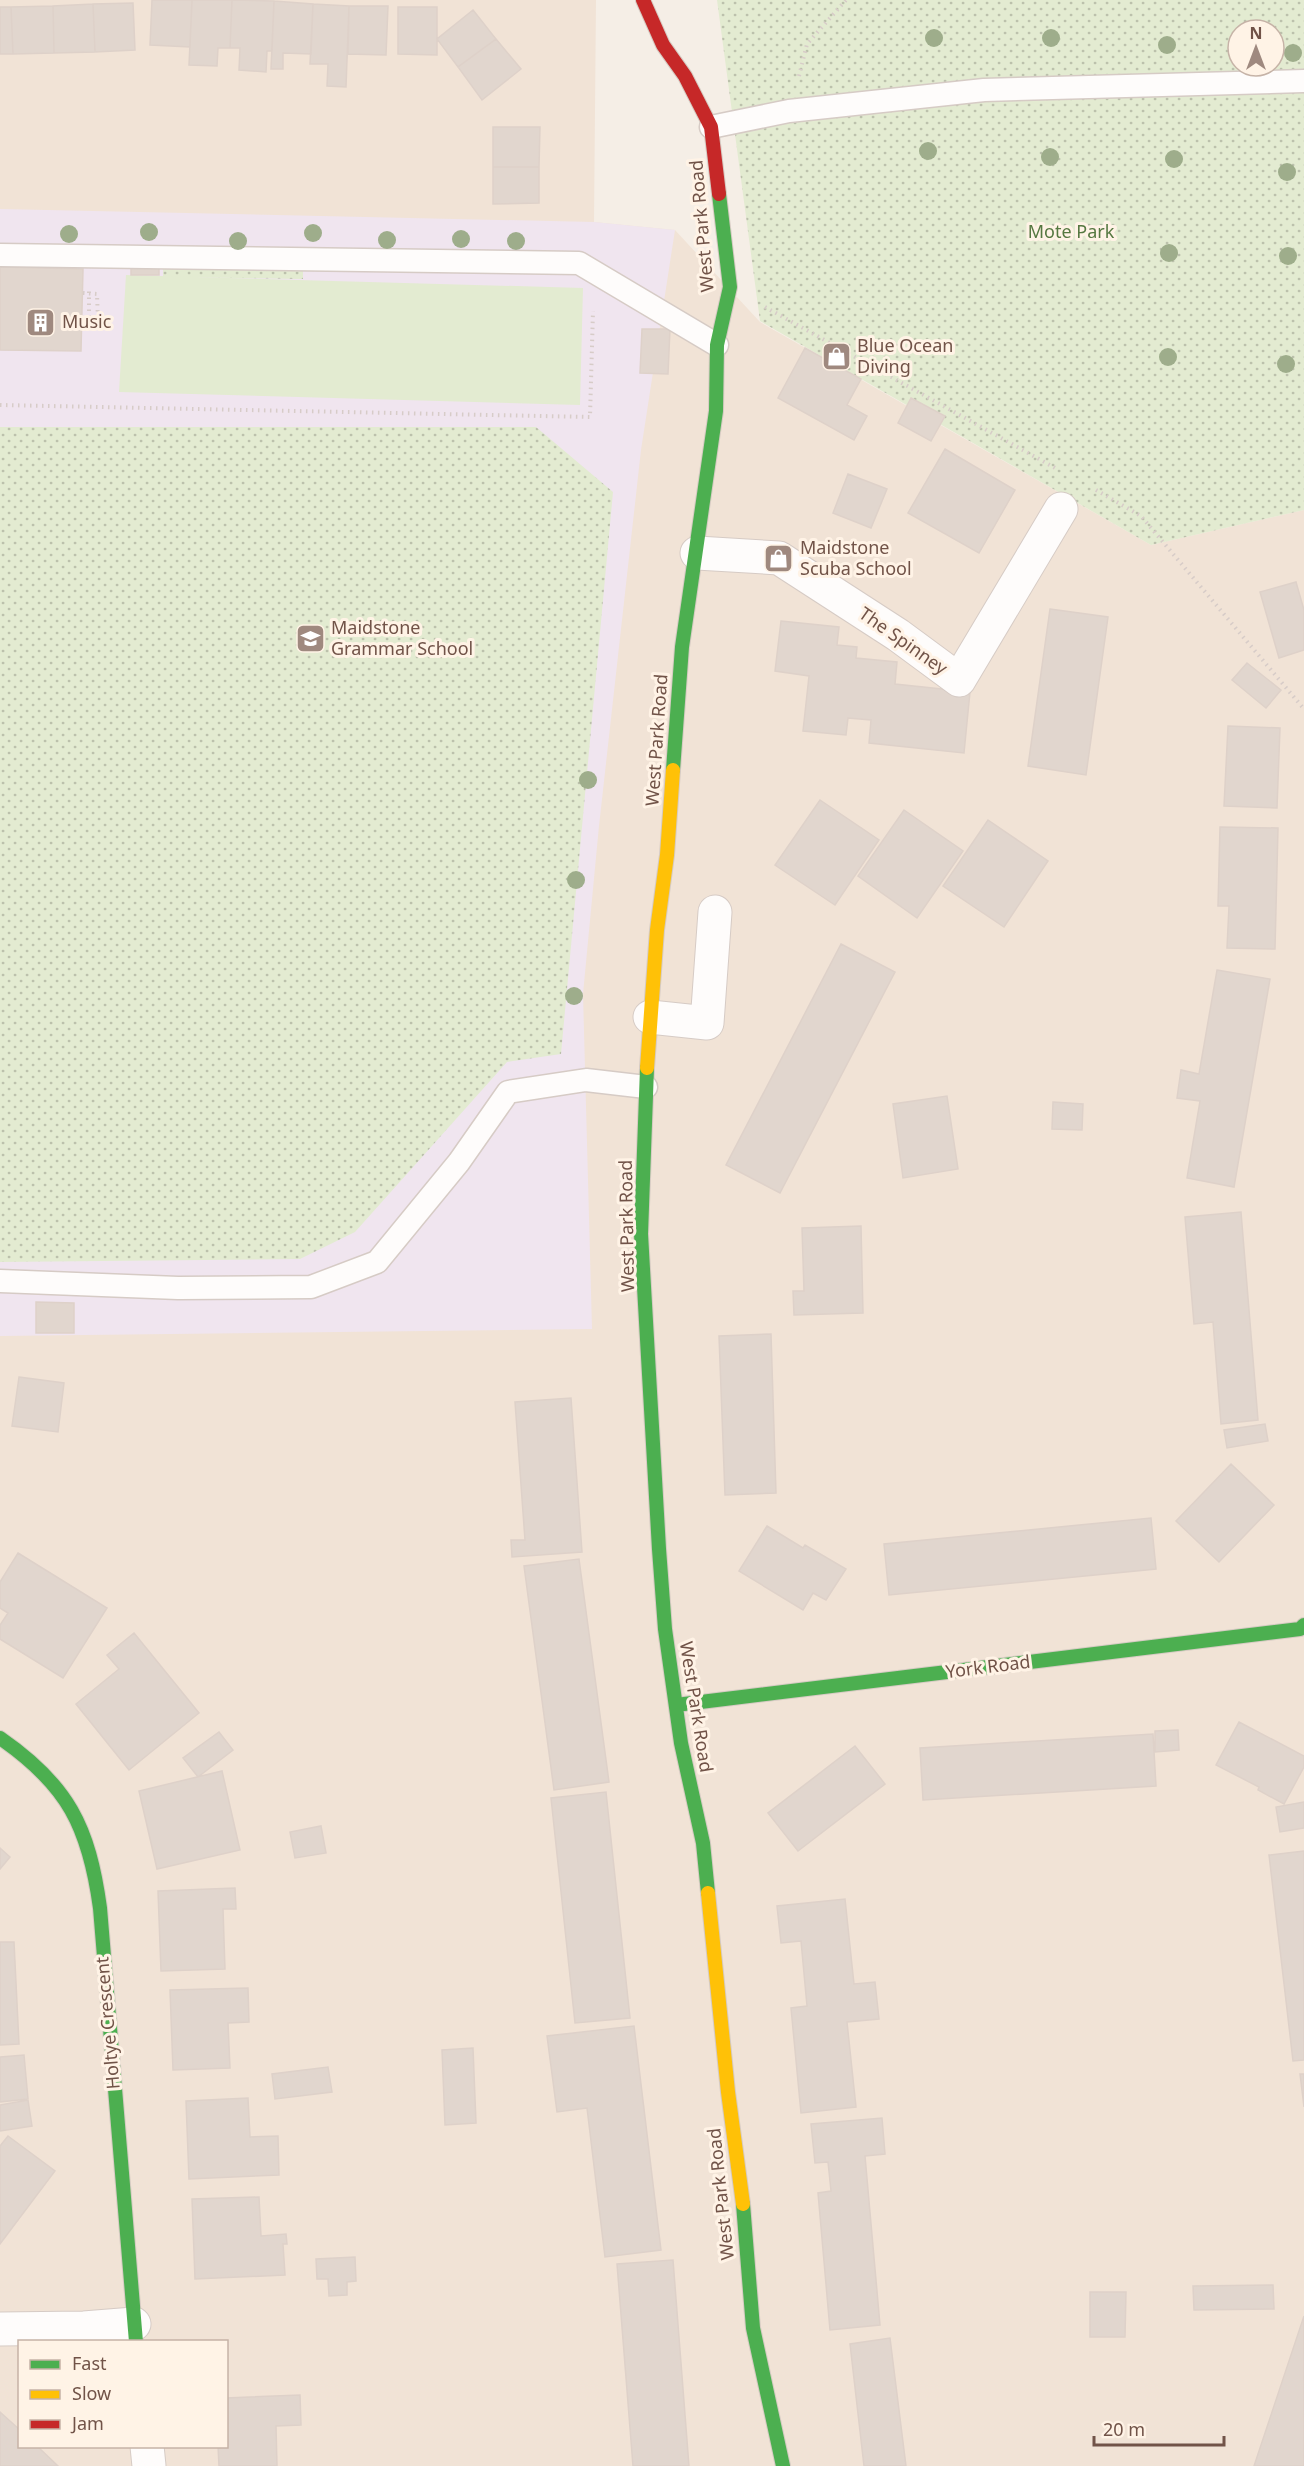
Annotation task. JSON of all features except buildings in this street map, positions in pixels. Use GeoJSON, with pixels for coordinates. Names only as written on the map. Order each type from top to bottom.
{"type":"FeatureCollection","features":[{"type":"Feature","properties":{"kind":"street","name":"West Park Road"},"geometry":{"type":"LineString","coordinates":[[643,0],[663,45],[685,76],[711,127],[730,287],[717,345],[716,411],[682,647],[667,855],[650,1017],[646,1087],[642,1234],[660,1560],[665,1629],[681,1743],[703,1843],[728,2092],[743,2204],[753,2328],[783,2466]]}},
{"type":"Feature","properties":{"kind":"street","name":"The Spinney"},"geometry":{"type":"LineString","coordinates":[[697,553],[779,558],[898,635],[959,680],[1061,509]]}},
{"type":"Feature","properties":{"kind":"street"},"geometry":{"type":"LineString","coordinates":[[650,1017],[707,1023],[715,912]]}},
{"type":"Feature","properties":{"kind":"street","name":"York Road"},"geometry":{"type":"LineString","coordinates":[[676,1705],[1303,1629]]}},
{"type":"Feature","properties":{"kind":"street","name":"Holtye Crescent"},"geometry":{"type":"LineString","coordinates":[[0,1738],[14,1747],[40,1771],[63,1797],[78,1820],[95,1875],[128,2228],[135,2333]]}},
{"type":"Feature","properties":{"kind":"street"},"geometry":{"type":"LineString","coordinates":[[0,2329],[84,2328],[135,2333]]}},
{"type":"Feature","properties":{"kind":"street"},"geometry":{"type":"LineString","coordinates":[[147,2448],[149,2466]]}},
{"type":"Feature","properties":{"kind":"lane"},"geometry":{"type":"LineString","coordinates":[[711,127],[789,111],[984,90],[1304,81]]}},
{"type":"Feature","properties":{"kind":"lane"},"geometry":{"type":"LineString","coordinates":[[0,255],[579,263],[717,345]]}},
{"type":"Feature","properties":{"kind":"lane"},"geometry":{"type":"LineString","coordinates":[[0,1281],[178,1288],[311,1287],[377,1262],[459,1162],[508,1092],[586,1080],[646,1087]]}},
{"type":"Feature","properties":{"kind":"path"},"geometry":{"type":"LineString","coordinates":[[789,111],[807,44],[846,0]]}},
{"type":"Feature","properties":{"kind":"path"},"geometry":{"type":"LineString","coordinates":[[0,405],[590,417],[593,309],[607,281]]}},
{"type":"Feature","properties":{"kind":"path"},"geometry":{"type":"LineString","coordinates":[[730,287],[1059,470]]}},
{"type":"Feature","properties":{"kind":"path"},"geometry":{"type":"LineString","coordinates":[[82,293],[97,294],[98,321],[89,321]]}},
{"type":"Feature","properties":{"kind":"path"},"geometry":{"type":"LineString","coordinates":[[1089,487],[1141,516],[1304,710]]}},
{"type":"Feature","properties":{"kind":"shaded area"},"geometry":{"type":"Polygon","coordinates":[[[0,0],[596,0],[594,222],[675,230],[760,322],[1151,545],[1304,510],[1304,2466],[0,2466],[0,0]]]}},
{"type":"Feature","properties":{"kind":"shaded area","name":"Maidstone Grammar School"},"geometry":{"type":"Polygon","coordinates":[[[0,209],[594,222],[675,230],[641,450],[599,826],[583,994],[592,1329],[0,1336],[0,209]]]}},
{"type":"Feature","properties":{"kind":"green space","name":"Mote Park"},"geometry":{"type":"Polygon","coordinates":[[[717,0],[1304,0],[1304,510],[1151,545],[760,321],[717,0]]]}},
{"type":"Feature","properties":{"kind":"green space"},"geometry":{"type":"Polygon","coordinates":[[[163,261],[303,264],[303,279],[163,277],[163,261]]]}},
{"type":"Feature","properties":{"kind":"green space"},"geometry":{"type":"Polygon","coordinates":[[[126,275],[583,288],[580,405],[119,392],[126,275]]]}},
{"type":"Feature","properties":{"kind":"green space","name":"Maidstone Grammar School"},"geometry":{"type":"Polygon","coordinates":[[[0,427],[536,427],[613,492],[561,1054],[507,1062],[355,1232],[300,1259],[0,1262],[0,427]]]}},
{"type":"Feature","properties":{"kind":"traffic: fast"},"geometry":{"type":"LineString","coordinates":[[673,770],[682,647],[716,411],[717,345],[730,287],[719,194]]}},
{"type":"Feature","properties":{"kind":"traffic: fast"},"geometry":{"type":"LineString","coordinates":[[647,1068],[641,1234],[659,1549],[665,1629],[681,1743],[703,1843],[708,1893]]}},
{"type":"Feature","properties":{"kind":"traffic: fast"},"geometry":{"type":"LineString","coordinates":[[676,1705],[1300,1629],[1304,1625]]}},
{"type":"Feature","properties":{"kind":"traffic: fast"},"geometry":{"type":"LineString","coordinates":[[0,1738],[23,1755],[59,1791],[81,1831],[95,1879],[100,1908],[136,2340]]}},
{"type":"Feature","properties":{"kind":"traffic: fast"},"geometry":{"type":"LineString","coordinates":[[743,2204],[753,2328],[783,2466]]}},
{"type":"Feature","properties":{"kind":"traffic: slow"},"geometry":{"type":"LineString","coordinates":[[647,1068],[657,930],[667,855],[673,770]]}},
{"type":"Feature","properties":{"kind":"traffic: slow"},"geometry":{"type":"LineString","coordinates":[[708,1893],[728,2092],[743,2204]]}},
{"type":"Feature","properties":{"kind":"traffic: jam"},"geometry":{"type":"LineString","coordinates":[[643,0],[663,45],[685,76],[711,127],[719,194]]}},
{"type":"Feature","properties":{"kind":"place","name":"Music"},"geometry":{"type":"Point","coordinates":[41,322]}},
{"type":"Feature","properties":{"kind":"place","name":"Blue Ocean Diving"},"geometry":{"type":"Point","coordinates":[836,356]}},
{"type":"Feature","properties":{"kind":"place","name":"Maidstone Scuba School"},"geometry":{"type":"Point","coordinates":[779,558]}},
{"type":"Feature","properties":{"kind":"place","name":"Maidstone Grammar School"},"geometry":{"type":"Point","coordinates":[310,638]}}]}
